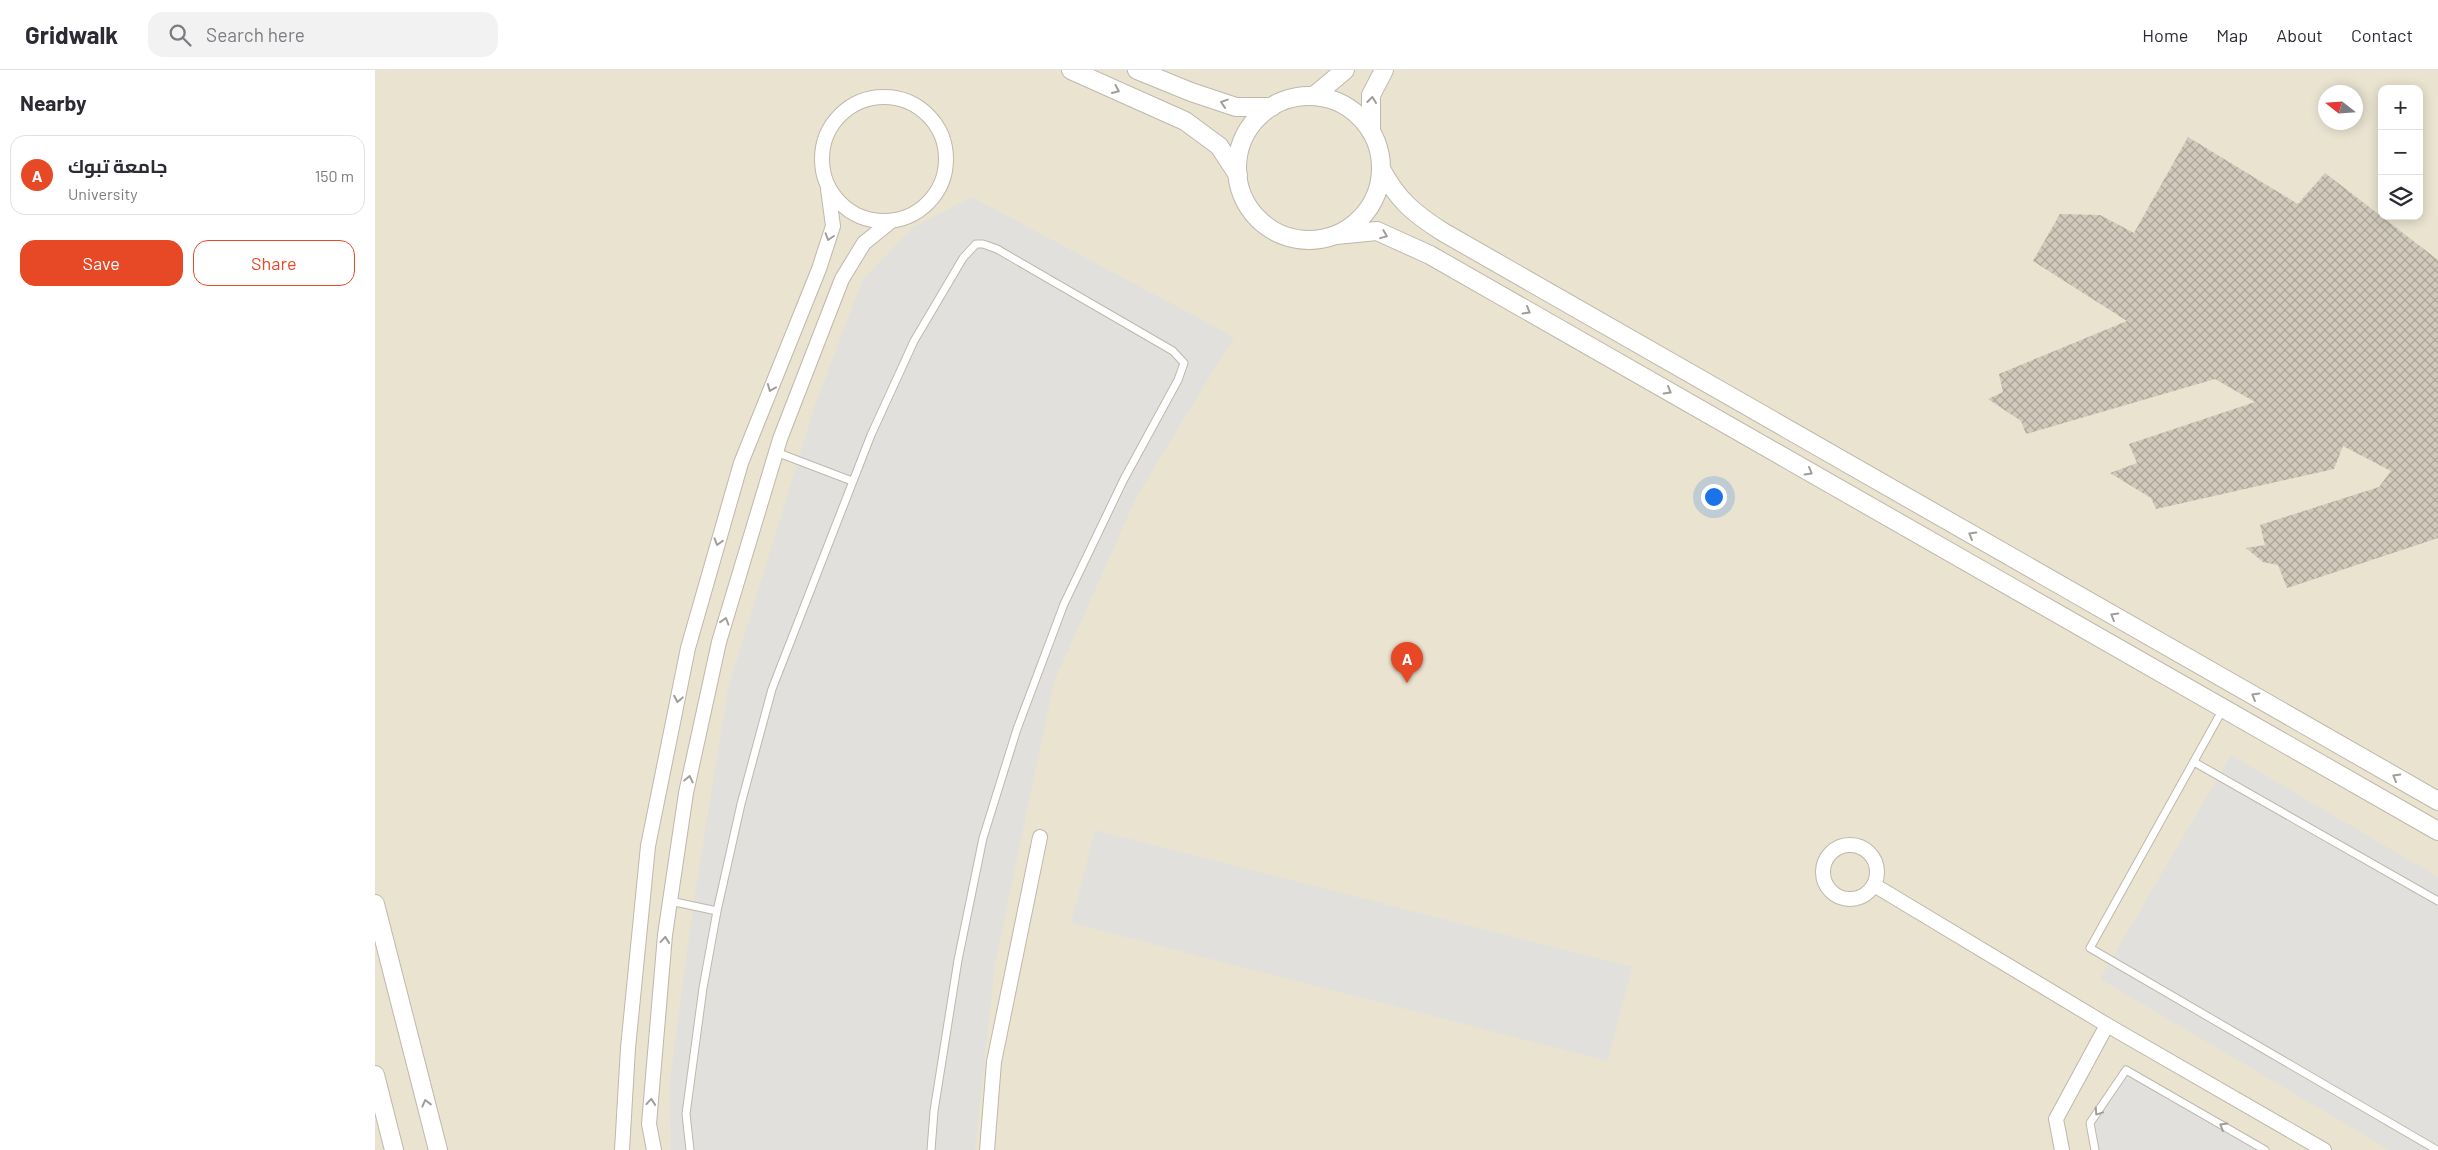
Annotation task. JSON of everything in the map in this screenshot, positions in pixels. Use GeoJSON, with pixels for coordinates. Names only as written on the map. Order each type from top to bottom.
{"type":"FeatureCollection","features":[{"type":"Feature","properties":{"kind":"street"},"geometry":{"type":"LineString","coordinates":[[1071,70],[1185,121],[1219,146],[1238,176]]}},
{"type":"Feature","properties":{"kind":"street"},"geometry":{"type":"LineString","coordinates":[[1137,70],[1191,92],[1236,107],[1272,107]]}},
{"type":"Feature","properties":{"kind":"street"},"geometry":{"type":"LineString","coordinates":[[1314,96],[1345,70]]}},
{"type":"Feature","properties":{"kind":"street"},"geometry":{"type":"LineString","coordinates":[[1371,132],[1371,96],[1384,70]]}},
{"type":"Feature","properties":{"kind":"street"},"geometry":{"type":"LineString","coordinates":[[622,1150],[629,1048],[648,846],[688,648],[741,463],[819,270],[833,226],[828,189],[821,168],[822,147],[829,127],[843,111],[862,100],[883,96],[904,99],[923,109],[937,125],[945,145],[946,166],[940,187],[927,204],[910,216],[889,222],[871,221],[854,215],[839,204],[828,189]]}},
{"type":"Feature","properties":{"kind":"street"},"geometry":{"type":"LineString","coordinates":[[1336,236],[1354,225],[1369,209],[1378,190],[1381,168],[1379,149],[1371,132],[1356,114],[1337,102],[1314,96],[1292,98],[1272,107],[1257,120],[1245,136],[1239,155],[1238,176],[1243,197],[1255,216],[1272,230],[1292,239],[1315,241],[1336,236],[1377,231],[1430,255],[2438,831]]}},
{"type":"Feature","properties":{"kind":"street"},"geometry":{"type":"LineString","coordinates":[[1381,168],[1391,187],[1414,214],[1443,232],[2438,801]]}},
{"type":"Feature","properties":{"kind":"street"},"geometry":{"type":"LineString","coordinates":[[654,1150],[649,1124],[665,935],[685,793],[719,642],[776,452],[843,279],[864,243],[889,222]]}},
{"type":"Feature","properties":{"kind":"street"},"geometry":{"type":"LineString","coordinates":[[987,1150],[994,1062],[1040,837]]}},
{"type":"Feature","properties":{"kind":"street"},"geometry":{"type":"LineString","coordinates":[[1854,844],[1862,847],[1875,860],[1877,877],[1874,885],[1860,897],[1842,898],[1833,894],[1823,878],[1825,860],[1837,847],[1854,844]]}},
{"type":"Feature","properties":{"kind":"street"},"geometry":{"type":"LineString","coordinates":[[1874,885],[2107,1025],[2325,1150]]}},
{"type":"Feature","properties":{"kind":"street"},"geometry":{"type":"LineString","coordinates":[[375,904],[438,1150]]}},
{"type":"Feature","properties":{"kind":"street"},"geometry":{"type":"LineString","coordinates":[[2062,1150],[2056,1119],[2107,1025]]}},
{"type":"Feature","properties":{"kind":"street"},"geometry":{"type":"LineString","coordinates":[[375,1075],[394,1150]]}},
{"type":"Feature","properties":{"kind":"lane"},"geometry":{"type":"LineString","coordinates":[[690,1150],[686,1114],[703,988],[717,911],[745,786],[772,689],[852,481],[914,341],[963,258],[976,244],[983,244],[997,249],[1173,351],[1184,362],[1177,380],[1124,479],[1064,604],[1017,729],[983,838],[950,1010],[934,1111],[931,1150]]}},
{"type":"Feature","properties":{"kind":"lane"},"geometry":{"type":"LineString","coordinates":[[776,452],[852,481]]}},
{"type":"Feature","properties":{"kind":"lane"},"geometry":{"type":"LineString","coordinates":[[2224,708],[2090,948],[2437,1150]]}},
{"type":"Feature","properties":{"kind":"lane"},"geometry":{"type":"LineString","coordinates":[[2194,762],[2438,901]]}},
{"type":"Feature","properties":{"kind":"lane"},"geometry":{"type":"LineString","coordinates":[[670,901],[717,911]]}},
{"type":"Feature","properties":{"kind":"lane"},"geometry":{"type":"LineString","coordinates":[[2095,1150],[2090,1123],[2126,1070],[2265,1150]]}},
{"type":"Feature","properties":{"kind":"shaded area"},"geometry":{"type":"Polygon","coordinates":[[[375,70],[2438,70],[2438,1150],[375,1150],[375,70]]]}},
{"type":"Feature","properties":{"kind":"shaded area"},"geometry":{"type":"Polygon","coordinates":[[[972,197],[1234,337],[1137,496],[1054,682],[995,964],[975,1150],[671,1150],[669,1087],[695,893],[728,689],[814,408],[862,281],[912,228],[972,197]]]}},
{"type":"Feature","properties":{"kind":"shaded area"},"geometry":{"type":"Polygon","coordinates":[[[2231,755],[2438,877],[2438,1150],[2390,1150],[2100,979],[2231,755]]]}},
{"type":"Feature","properties":{"kind":"shaded area"},"geometry":{"type":"Polygon","coordinates":[[[1095,830],[1632,967],[1608,1061],[1071,923],[1095,830]]]}},
{"type":"Feature","properties":{"kind":"shaded area"},"geometry":{"type":"Polygon","coordinates":[[[2126,1070],[2265,1150],[2095,1150],[2090,1123],[2126,1070]]]}},
{"type":"Feature","properties":{"kind":"building"},"geometry":{"type":"Polygon","coordinates":[[[2188,137],[2298,204],[2325,173],[2378,214],[2378,220],[2386,220],[2438,260],[2438,538],[2287,588],[2278,565],[2263,562],[2246,548],[2265,545],[2260,525],[2379,487],[2391,471],[2343,446],[2334,469],[2156,509],[2151,498],[2110,473],[2137,463],[2129,444],[2255,402],[2215,379],[2026,434],[2021,421],[1988,399],[2003,392],[1999,374],[2127,321],[2033,261],[2060,214],[2100,215],[2134,233],[2188,137]]]}},
{"type":"Feature","properties":{"kind":"place","name":"جامعة تبوك"},"geometry":{"type":"Point","coordinates":[1407,683]}}]}
